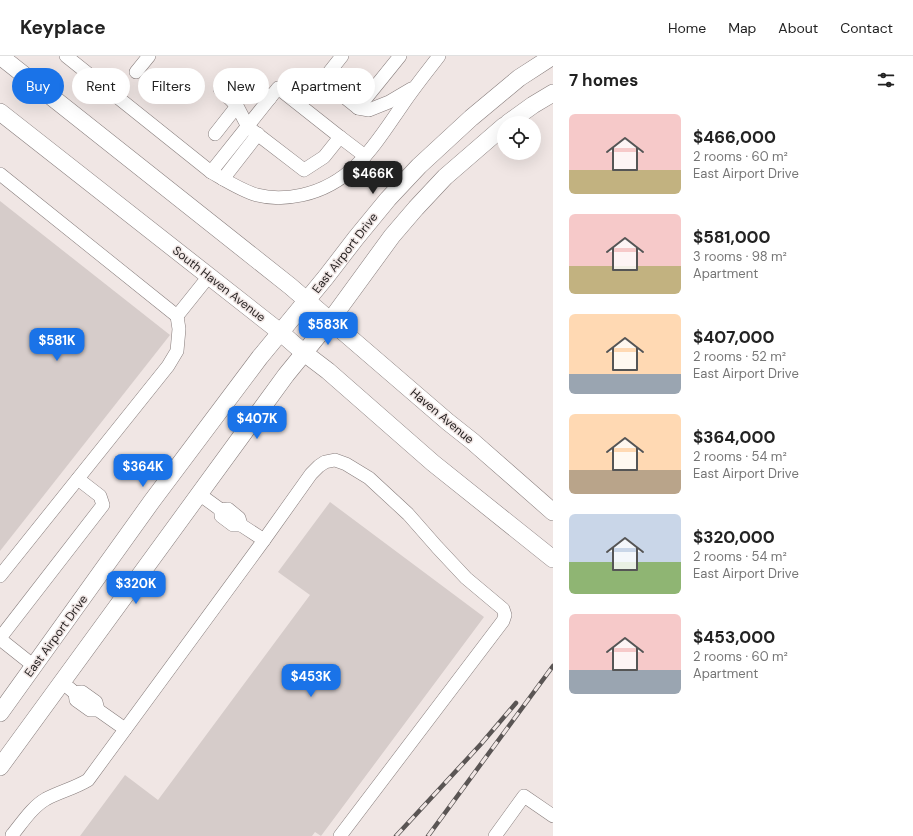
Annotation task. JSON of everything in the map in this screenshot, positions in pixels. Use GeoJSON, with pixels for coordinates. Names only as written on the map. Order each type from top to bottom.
{"type":"FeatureCollection","features":[{"type":"Feature","properties":{"kind":"main road"},"geometry":{"type":"LineString","coordinates":[[0,56],[290,286],[330,320]]}},
{"type":"Feature","properties":{"kind":"main road","name":"East Airport Drive"},"geometry":{"type":"LineString","coordinates":[[0,714],[152,501],[260,357],[307,301],[356,238],[419,166],[471,118],[519,78],[553,56]]}},
{"type":"Feature","properties":{"kind":"main road"},"geometry":{"type":"LineString","coordinates":[[518,116],[553,93]]}},
{"type":"Feature","properties":{"kind":"main road","name":"South Haven Avenue"},"geometry":{"type":"LineString","coordinates":[[0,112],[280,332],[328,371],[433,463],[553,559]]}},
{"type":"Feature","properties":{"kind":"main road"},"geometry":{"type":"LineString","coordinates":[[0,767],[286,375],[330,320],[392,236],[445,177],[497,132]]}},
{"type":"Feature","properties":{"kind":"main road","name":"Haven Avenue"},"geometry":{"type":"LineString","coordinates":[[330,320],[553,512]]}},
{"type":"Feature","properties":{"kind":"lane"},"geometry":{"type":"LineString","coordinates":[[66,56],[211,172],[232,184],[257,195],[276,198],[310,194],[338,181],[348,174],[366,156],[439,56]]}},
{"type":"Feature","properties":{"kind":"lane"},"geometry":{"type":"LineString","coordinates":[[136,72],[149,56]]}},
{"type":"Feature","properties":{"kind":"lane"},"geometry":{"type":"LineString","coordinates":[[342,56],[323,80],[358,108],[369,110],[389,102],[415,87]]}},
{"type":"Feature","properties":{"kind":"lane"},"geometry":{"type":"LineString","coordinates":[[358,108],[400,56]]}},
{"type":"Feature","properties":{"kind":"lane"},"geometry":{"type":"LineString","coordinates":[[270,98],[242,76],[228,78],[220,89],[237,106],[253,130],[304,170],[324,157],[340,137]]}},
{"type":"Feature","properties":{"kind":"lane"},"geometry":{"type":"LineString","coordinates":[[223,179],[253,130],[270,98],[278,88],[366,156]]}},
{"type":"Feature","properties":{"kind":"lane"},"geometry":{"type":"LineString","coordinates":[[215,134],[237,106]]}},
{"type":"Feature","properties":{"kind":"lane"},"geometry":{"type":"LineString","coordinates":[[211,172],[253,130]]}},
{"type":"Feature","properties":{"kind":"lane"},"geometry":{"type":"LineString","coordinates":[[0,174],[177,316],[179,329],[177,351],[168,366],[0,576]]}},
{"type":"Feature","properties":{"kind":"lane"},"geometry":{"type":"LineString","coordinates":[[177,316],[209,276]]}},
{"type":"Feature","properties":{"kind":"lane"},"geometry":{"type":"LineString","coordinates":[[12,835],[36,807],[45,800],[88,780],[311,474],[318,466],[325,462],[335,460],[346,464],[369,478],[408,514],[466,578],[503,609],[505,615],[503,621],[340,836]]}},
{"type":"Feature","properties":{"kind":"lane"},"geometry":{"type":"LineString","coordinates":[[34,666],[0,638],[103,505],[100,496],[78,479]]}},
{"type":"Feature","properties":{"kind":"lane"},"geometry":{"type":"LineString","coordinates":[[199,494],[221,510],[228,509],[239,518],[241,525],[264,540]]}},
{"type":"Feature","properties":{"kind":"lane"},"geometry":{"type":"LineString","coordinates":[[61,683],[75,693],[82,692],[96,702],[98,710],[125,729]]}},
{"type":"Feature","properties":{"kind":"lane"},"geometry":{"type":"LineString","coordinates":[[495,836],[524,796],[553,816]]}},
{"type":"Feature","properties":{"kind":"building"},"geometry":{"type":"Polygon","coordinates":[[[0,201],[170,335],[0,551],[0,201]]]}},
{"type":"Feature","properties":{"kind":"building"},"geometry":{"type":"Polygon","coordinates":[[[330,502],[484,617],[321,836],[315,832],[312,836],[80,836],[125,775],[158,800],[310,595],[278,572],[330,502]]]}},
{"type":"Feature","properties":{"kind":"railway"},"geometry":{"type":"LineString","coordinates":[[428,836],[553,666]]}},
{"type":"Feature","properties":{"kind":"railway"},"geometry":{"type":"LineString","coordinates":[[396,836],[481,744],[516,703]]}}]}
